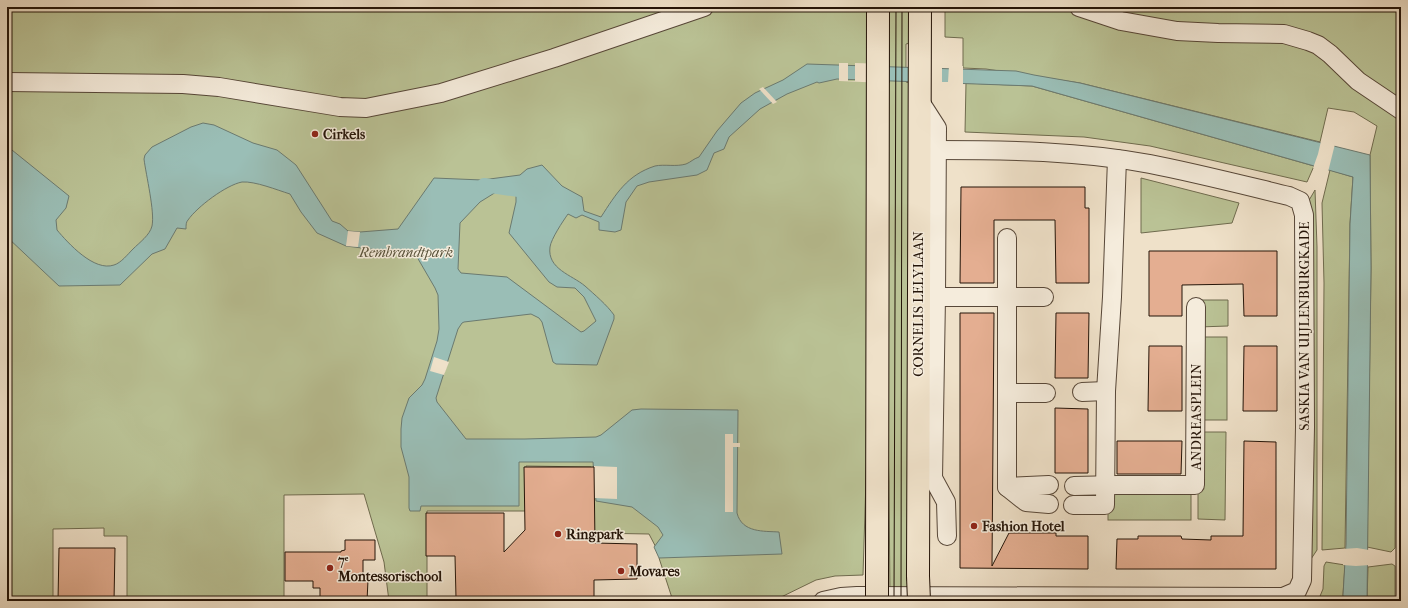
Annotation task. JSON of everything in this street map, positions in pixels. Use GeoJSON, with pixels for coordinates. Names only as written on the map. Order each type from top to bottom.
{"type":"FeatureCollection","features":[{"type":"Feature","properties":{"kind":"main road"},"geometry":{"type":"LineString","coordinates":[[878,7],[878,576],[888,599]]}},
{"type":"Feature","properties":{"kind":"main road","name":"CORNELIS LELYLAAN"},"geometry":{"type":"LineString","coordinates":[[888,599],[918,576],[925,485],[919,100],[920,7]]}},
{"type":"Feature","properties":{"kind":"street"},"geometry":{"type":"LineString","coordinates":[[7,82],[183,84],[220,87],[340,107],[366,108],[441,93],[554,58],[704,7]]}},
{"type":"Feature","properties":{"kind":"street"},"geometry":{"type":"LineString","coordinates":[[1079,7],[1121,21],[1177,31],[1284,34],[1308,41],[1318,45],[1330,54],[1358,81],[1401,110]]}},
{"type":"Feature","properties":{"kind":"street"},"geometry":{"type":"LineString","coordinates":[[919,100],[937,128],[936,297],[925,485],[946,502],[947,536]]}},
{"type":"Feature","properties":{"kind":"street","name":"SASKIA VAN UIJLENBURGKADE"},"geometry":{"type":"LineString","coordinates":[[937,150],[999,150],[1072,154],[1117,159],[1149,164],[1273,192],[1289,196],[1300,201],[1304,215],[1302,580],[1297,591],[1283,597],[1260,599]]}},
{"type":"Feature","properties":{"kind":"street"},"geometry":{"type":"LineString","coordinates":[[1073,505],[1104,505],[1106,391],[1112,297],[1117,159]]}},
{"type":"Feature","properties":{"kind":"street"},"geometry":{"type":"LineString","coordinates":[[1007,238],[1007,487]]}},
{"type":"Feature","properties":{"kind":"street"},"geometry":{"type":"LineString","coordinates":[[936,297],[1044,297]]}},
{"type":"Feature","properties":{"kind":"street","name":"ANDREASPLEIN"},"geometry":{"type":"LineString","coordinates":[[1074,486],[1195,486],[1196,307]]}},
{"type":"Feature","properties":{"kind":"street"},"geometry":{"type":"LineString","coordinates":[[1082,392],[1106,391]]}},
{"type":"Feature","properties":{"kind":"street"},"geometry":{"type":"LineString","coordinates":[[1008,393],[1046,393]]}},
{"type":"Feature","properties":{"kind":"street"},"geometry":{"type":"LineString","coordinates":[[1007,487],[1049,485]]}},
{"type":"Feature","properties":{"kind":"street"},"geometry":{"type":"LineString","coordinates":[[1007,487],[1026,502],[1049,504]]}},
{"type":"Feature","properties":{"kind":"street"},"geometry":{"type":"LineString","coordinates":[[823,601],[842,597],[888,599],[1260,599]]}},
{"type":"Feature","properties":{"kind":"green space","name":"Rembrandtpark"},"geometry":{"type":"Polygon","coordinates":[[[7,7],[873,7],[870,351],[863,575],[835,576],[816,580],[773,601],[673,601],[659,558],[661,557],[649,534],[591,533],[591,467],[526,466],[526,511],[427,511],[427,601],[389,601],[384,562],[364,494],[284,495],[284,601],[127,601],[127,536],[104,536],[104,528],[53,529],[53,601],[7,601],[7,7]]]}},
{"type":"Feature","properties":{"kind":"green space"},"geometry":{"type":"Polygon","coordinates":[[[886,7],[910,7],[910,43],[906,44],[906,82],[910,83],[910,601],[890,601],[889,482],[885,337],[885,83],[889,83],[889,45],[886,45],[886,7]]]}},
{"type":"Feature","properties":{"kind":"green space"},"geometry":{"type":"Polygon","coordinates":[[[945,7],[1401,7],[1401,129],[1397,129],[1395,548],[1391,552],[1367,547],[1371,268],[1370,155],[1377,126],[1354,112],[1328,108],[1320,142],[1080,83],[986,69],[963,68],[963,38],[945,37],[945,7]]]}},
{"type":"Feature","properties":{"kind":"green space"},"geometry":{"type":"Polygon","coordinates":[[[966,83],[1032,86],[1314,166],[1307,182],[1150,146],[1084,137],[965,132],[966,83]]]}},
{"type":"Feature","properties":{"kind":"green space"},"geometry":{"type":"Polygon","coordinates":[[[1330,170],[1353,177],[1350,224],[1345,548],[1322,550],[1324,283],[1322,203],[1330,170]]]}},
{"type":"Feature","properties":{"kind":"green space"},"geometry":{"type":"Polygon","coordinates":[[[1141,178],[1239,203],[1232,223],[1141,233],[1141,178]]]}},
{"type":"Feature","properties":{"kind":"green space"},"geometry":{"type":"Polygon","coordinates":[[[1315,190],[1317,247],[1317,550],[1311,559],[1308,202],[1315,190]]]}},
{"type":"Feature","properties":{"kind":"green space"},"geometry":{"type":"Polygon","coordinates":[[[1198,300],[1228,300],[1228,326],[1198,327],[1198,300]]]}},
{"type":"Feature","properties":{"kind":"green space"},"geometry":{"type":"Polygon","coordinates":[[[1199,337],[1227,337],[1227,420],[1199,420],[1199,337]]]}},
{"type":"Feature","properties":{"kind":"green space"},"geometry":{"type":"Polygon","coordinates":[[[1198,432],[1226,432],[1225,520],[1198,519],[1198,432]]]}},
{"type":"Feature","properties":{"kind":"green space"},"geometry":{"type":"Polygon","coordinates":[[[1108,490],[1191,490],[1191,520],[1108,520],[1108,490]]]}},
{"type":"Feature","properties":{"kind":"green space"},"geometry":{"type":"Polygon","coordinates":[[[1326,562],[1345,565],[1344,601],[1318,601],[1323,589],[1324,566],[1326,562]]]}},
{"type":"Feature","properties":{"kind":"green space"},"geometry":{"type":"Polygon","coordinates":[[[1392,564],[1395,566],[1395,601],[1367,601],[1368,567],[1392,564]]]}},
{"type":"Feature","properties":{"kind":"water"},"geometry":{"type":"Polygon","coordinates":[[[807,64],[1016,71],[1080,83],[1370,155],[1371,268],[1367,601],[1344,601],[1343,595],[1346,544],[1350,224],[1353,177],[1032,86],[837,79],[819,83],[817,82],[787,94],[760,109],[729,137],[724,149],[714,153],[707,170],[697,175],[649,182],[637,186],[626,202],[621,230],[615,232],[599,230],[599,222],[582,215],[576,218],[568,214],[551,244],[550,255],[552,261],[562,271],[585,286],[614,315],[614,319],[597,365],[556,364],[553,362],[542,322],[539,318],[531,314],[464,322],[458,329],[436,398],[437,402],[466,439],[596,437],[601,435],[632,410],[738,410],[737,513],[740,520],[749,528],[760,531],[779,532],[782,554],[659,558],[654,547],[663,535],[658,527],[632,507],[596,501],[593,462],[519,462],[519,506],[421,506],[420,511],[410,511],[409,477],[401,447],[402,418],[409,398],[422,385],[425,379],[437,341],[439,329],[438,295],[417,257],[409,254],[346,246],[317,233],[301,212],[290,194],[266,186],[247,182],[242,182],[228,187],[212,197],[192,215],[187,221],[186,229],[177,228],[165,249],[152,254],[120,285],[59,286],[7,237],[7,146],[69,196],[66,208],[56,220],[57,230],[82,255],[98,264],[106,266],[117,264],[122,260],[144,239],[151,229],[153,220],[144,159],[145,155],[152,147],[191,127],[203,123],[214,125],[253,143],[277,150],[296,165],[332,221],[340,224],[348,231],[360,232],[398,229],[434,178],[482,180],[520,175],[527,169],[542,165],[562,186],[582,197],[584,211],[601,217],[617,193],[630,180],[645,170],[655,166],[682,165],[699,157],[717,131],[741,103],[755,93],[783,80],[807,64]],[[509,184],[480,202],[460,223],[458,269],[461,273],[507,277],[581,332],[584,331],[596,321],[584,297],[575,288],[557,287],[549,282],[509,233],[516,202],[516,189],[509,184]]]}},
{"type":"Feature","properties":{"kind":"pier"},"geometry":{"type":"Polygon","coordinates":[[[839,63],[848,63],[848,81],[855,81],[855,63],[886,64],[886,83],[839,81],[839,63]]]}},
{"type":"Feature","properties":{"kind":"pier"},"geometry":{"type":"Polygon","coordinates":[[[911,65],[942,66],[942,82],[948,82],[949,66],[963,66],[963,85],[911,83],[911,65]]]}},
{"type":"Feature","properties":{"kind":"pier"},"geometry":{"type":"Polygon","coordinates":[[[763,87],[777,102],[773,104],[759,89],[763,87]]]}},
{"type":"Feature","properties":{"kind":"pier"},"geometry":{"type":"Polygon","coordinates":[[[1321,141],[1335,144],[1328,172],[1313,168],[1321,141]]]}},
{"type":"Feature","properties":{"kind":"pier"},"geometry":{"type":"Polygon","coordinates":[[[348,231],[360,232],[358,247],[346,246],[348,231]]]}},
{"type":"Feature","properties":{"kind":"pier"},"geometry":{"type":"Polygon","coordinates":[[[434,357],[449,362],[444,375],[430,371],[434,357]]]}},
{"type":"Feature","properties":{"kind":"pier"},"geometry":{"type":"Polygon","coordinates":[[[725,434],[733,434],[733,443],[740,443],[740,447],[733,447],[733,512],[725,512],[725,434]]]}},
{"type":"Feature","properties":{"kind":"pier"},"geometry":{"type":"Polygon","coordinates":[[[594,466],[617,467],[617,499],[594,498],[594,466]]]}},
{"type":"Feature","properties":{"kind":"pier"},"geometry":{"type":"Polygon","coordinates":[[[1357,548],[1369,550],[1370,565],[1343,565],[1343,549],[1357,548]]]}},
{"type":"Feature","properties":{"kind":"building"},"geometry":{"type":"Polygon","coordinates":[[[961,187],[1085,187],[1085,208],[1089,208],[1089,283],[1056,283],[1055,220],[994,220],[994,283],[960,283],[961,187]]]}},
{"type":"Feature","properties":{"kind":"building"},"geometry":{"type":"Polygon","coordinates":[[[1149,251],[1277,251],[1277,316],[1244,316],[1243,284],[1182,285],[1182,316],[1149,316],[1149,251]]]}},
{"type":"Feature","properties":{"kind":"building"},"geometry":{"type":"Polygon","coordinates":[[[960,313],[994,313],[992,566],[1009,533],[1056,533],[1056,536],[1088,536],[1088,569],[960,568],[960,313]]]}},
{"type":"Feature","properties":{"kind":"building"},"geometry":{"type":"Polygon","coordinates":[[[1056,313],[1089,313],[1088,378],[1055,378],[1056,313]]]}},
{"type":"Feature","properties":{"kind":"building"},"geometry":{"type":"Polygon","coordinates":[[[1149,346],[1182,346],[1182,411],[1148,411],[1149,346]]]}},
{"type":"Feature","properties":{"kind":"building"},"geometry":{"type":"Polygon","coordinates":[[[1244,346],[1277,346],[1277,411],[1243,411],[1244,346]]]}},
{"type":"Feature","properties":{"kind":"building"},"geometry":{"type":"Polygon","coordinates":[[[1055,408],[1088,409],[1088,473],[1055,473],[1055,408]]]}},
{"type":"Feature","properties":{"kind":"building"},"geometry":{"type":"Polygon","coordinates":[[[1117,441],[1182,441],[1181,474],[1117,474],[1117,441]]]}},
{"type":"Feature","properties":{"kind":"building"},"geometry":{"type":"Polygon","coordinates":[[[1244,441],[1276,442],[1276,569],[1116,569],[1117,539],[1138,539],[1138,536],[1181,536],[1182,539],[1211,540],[1211,536],[1243,536],[1244,441]]]}},
{"type":"Feature","properties":{"kind":"building","name":"Ringpark"},"geometry":{"type":"Polygon","coordinates":[[[524,467],[594,467],[595,543],[637,544],[637,579],[594,580],[594,601],[526,601],[526,598],[456,598],[455,556],[426,556],[426,513],[504,513],[504,552],[525,530],[524,467]]]}},
{"type":"Feature","properties":{"kind":"building"},"geometry":{"type":"Polygon","coordinates":[[[345,540],[375,540],[375,560],[363,560],[363,580],[368,580],[367,601],[320,601],[320,588],[313,588],[313,581],[285,581],[285,552],[341,552],[345,550],[345,540]]]}},
{"type":"Feature","properties":{"kind":"building"},"geometry":{"type":"Polygon","coordinates":[[[59,548],[115,548],[114,601],[58,601],[59,548]]]}},
{"type":"Feature","properties":{"kind":"waterway"},"geometry":{"type":"LineString","coordinates":[[483,186],[525,191],[535,195]]}},
{"type":"Feature","properties":{"kind":"tram line"},"geometry":{"type":"LineString","coordinates":[[894,601],[896,7]]}},
{"type":"Feature","properties":{"kind":"tram line"},"geometry":{"type":"LineString","coordinates":[[901,601],[902,7]]}},
{"type":"Feature","properties":{"kind":"place","name":"Cirkels"},"geometry":{"type":"Point","coordinates":[315,134]}},
{"type":"Feature","properties":{"kind":"place","name":"Fashion Hotel"},"geometry":{"type":"Point","coordinates":[974,526]}},
{"type":"Feature","properties":{"kind":"place","name":"Ringpark"},"geometry":{"type":"Point","coordinates":[558,534]}},
{"type":"Feature","properties":{"kind":"place","name":"7ᵉ Montessorischool"},"geometry":{"type":"Point","coordinates":[330,568]}},
{"type":"Feature","properties":{"kind":"place","name":"Movares"},"geometry":{"type":"Point","coordinates":[621,571]}}]}
